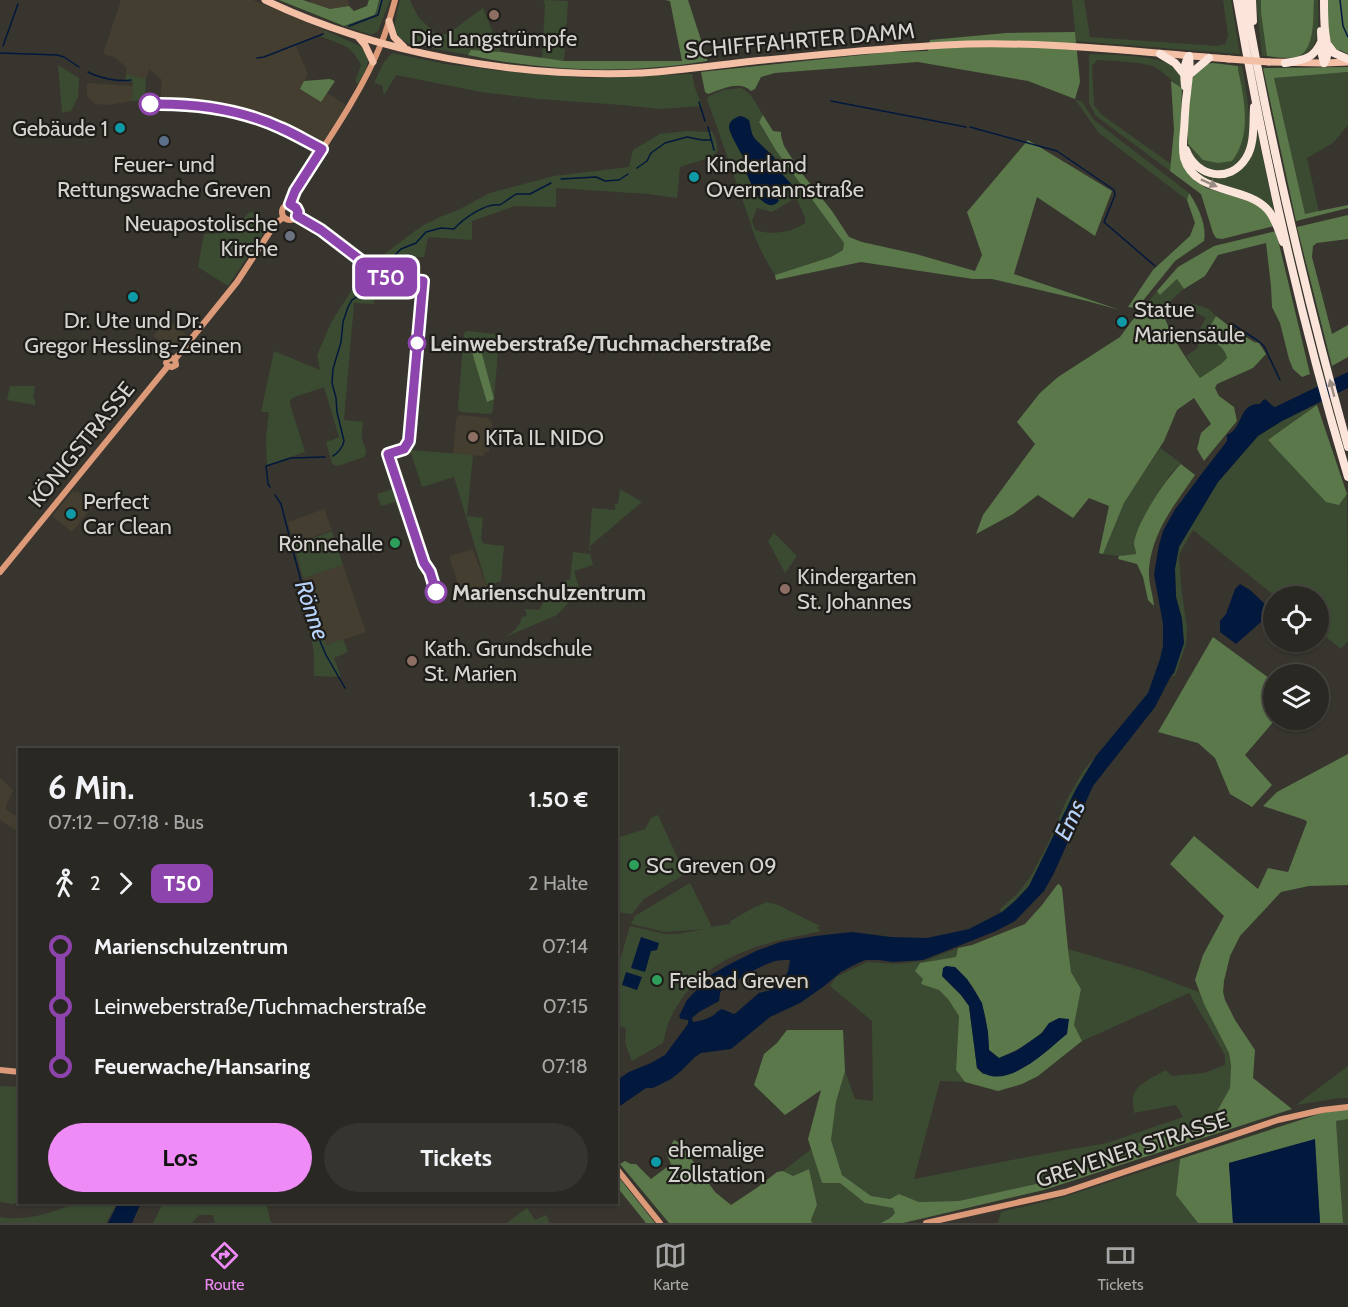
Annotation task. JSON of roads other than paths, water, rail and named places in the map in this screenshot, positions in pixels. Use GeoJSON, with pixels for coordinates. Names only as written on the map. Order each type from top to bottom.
{"type":"FeatureCollection","features":[{"type":"Feature","properties":{"kind":"highway"},"geometry":{"type":"LineString","coordinates":[[1237,0],[1255,96],[1292,265],[1321,363],[1348,477]]}},
{"type":"Feature","properties":{"kind":"highway"},"geometry":{"type":"LineString","coordinates":[[1245,0],[1321,363]]}},
{"type":"Feature","properties":{"kind":"highway"},"geometry":{"type":"LineString","coordinates":[[1252,0],[1254,50]]}},
{"type":"Feature","properties":{"kind":"highway"},"geometry":{"type":"LineString","coordinates":[[1322,0],[1324,63]]}},
{"type":"Feature","properties":{"kind":"highway"},"geometry":{"type":"LineString","coordinates":[[1324,42],[1334,53],[1348,61]]}},
{"type":"Feature","properties":{"kind":"highway"},"geometry":{"type":"LineString","coordinates":[[1285,63],[1304,60],[1324,42]]}},
{"type":"Feature","properties":{"kind":"highway"},"geometry":{"type":"LineString","coordinates":[[1160,54],[1175,63],[1186,74]]}},
{"type":"Feature","properties":{"kind":"highway"},"geometry":{"type":"LineString","coordinates":[[1189,56],[1184,66],[1186,94],[1182,146],[1188,166],[1196,176],[1209,184],[1252,197],[1266,207],[1271,213],[1292,265]]}},
{"type":"Feature","properties":{"kind":"highway"},"geometry":{"type":"LineString","coordinates":[[1186,74],[1209,58]]}},
{"type":"Feature","properties":{"kind":"highway"},"geometry":{"type":"LineString","coordinates":[[1183,137],[1190,158],[1205,172],[1223,174],[1237,168],[1246,157],[1251,144],[1255,96]]}},
{"type":"Feature","properties":{"kind":"highway"},"geometry":{"type":"LineString","coordinates":[[1335,417],[1348,447]]}},
{"type":"Feature","properties":{"kind":"main road","name":"SCHIFFFAHRTER DAMM"},"geometry":{"type":"LineString","coordinates":[[265,0],[283,9],[381,44],[500,67],[555,72],[625,73],[876,49],[965,44],[1034,45],[1285,63],[1348,61]]}},
{"type":"Feature","properties":{"kind":"main road"},"geometry":{"type":"LineString","coordinates":[[389,21],[394,37],[405,49]]}},
{"type":"Feature","properties":{"kind":"main road"},"geometry":{"type":"LineString","coordinates":[[354,35],[365,45],[373,62]]}},
{"type":"Feature","properties":{"kind":"street","name":"KÖNIGSTRASSE"},"geometry":{"type":"LineString","coordinates":[[290,204],[298,212],[294,219],[289,220],[284,217],[283,209],[290,204],[295,191],[373,62],[395,0]]}},
{"type":"Feature","properties":{"kind":"street","name":"KÖNIGSTRASSE"},"geometry":{"type":"LineString","coordinates":[[0,572],[168,366],[167,360],[175,359],[237,282],[275,224],[284,217]]}},
{"type":"Feature","properties":{"kind":"street"},"geometry":{"type":"LineString","coordinates":[[0,1070],[18,1072]]}},
{"type":"Feature","properties":{"kind":"street","name":"GREVENER STRASSE"},"geometry":{"type":"LineString","coordinates":[[926,1223],[1065,1192],[1278,1120],[1348,1107]]}},
{"type":"Feature","properties":{"kind":"street"},"geometry":{"type":"LineString","coordinates":[[618,1170],[660,1223]]}},
{"type":"Feature","properties":{"kind":"water"},"geometry":{"type":"Polygon","coordinates":[[[740,116],[749,120],[755,139],[774,157],[781,173],[796,189],[794,192],[775,189],[775,195],[779,201],[773,205],[762,201],[757,194],[744,166],[746,162],[731,133],[730,122],[740,116]]]}},
{"type":"Feature","properties":{"kind":"water","name":"Ems"},"geometry":{"type":"Polygon","coordinates":[[[1348,372],[1348,388],[1282,421],[1258,436],[1218,482],[1179,547],[1175,569],[1176,597],[1182,619],[1184,643],[1174,673],[1155,707],[1093,786],[1044,891],[1015,921],[923,960],[893,962],[865,960],[854,965],[800,1003],[770,1017],[731,1049],[701,1053],[671,1079],[653,1088],[646,1088],[618,1107],[618,1079],[665,1055],[688,1024],[688,1020],[681,1019],[679,1016],[687,1000],[711,975],[728,965],[781,942],[815,936],[852,932],[891,937],[927,938],[969,929],[1002,912],[1029,886],[1076,789],[1096,756],[1148,693],[1163,646],[1163,624],[1154,574],[1163,531],[1174,511],[1227,441],[1227,435],[1236,427],[1244,412],[1248,407],[1260,404],[1264,399],[1275,407],[1348,372]],[[790,960],[775,961],[722,990],[719,1001],[699,1012],[692,1018],[693,1022],[713,1016],[722,1009],[734,1014],[759,993],[771,990],[783,981],[790,960]]]}},
{"type":"Feature","properties":{"kind":"water"},"geometry":{"type":"Polygon","coordinates":[[[1240,584],[1263,602],[1263,620],[1236,644],[1220,632],[1220,621],[1226,614],[1235,589],[1240,584]]]}},
{"type":"Feature","properties":{"kind":"water"},"geometry":{"type":"Polygon","coordinates":[[[641,937],[659,943],[657,950],[651,951],[645,972],[631,968],[641,937]]]}},
{"type":"Feature","properties":{"kind":"water"},"geometry":{"type":"Polygon","coordinates":[[[955,967],[967,979],[982,1003],[989,1050],[999,1058],[1016,1051],[1042,1033],[1049,1023],[1059,1018],[1069,1019],[1067,1034],[1024,1068],[1011,1074],[987,1075],[977,1068],[969,1006],[942,976],[943,968],[955,967]]]}},
{"type":"Feature","properties":{"kind":"water"},"geometry":{"type":"Polygon","coordinates":[[[626,972],[642,977],[637,990],[622,985],[626,972]]]}},
{"type":"Feature","properties":{"kind":"water"},"geometry":{"type":"Polygon","coordinates":[[[1315,1139],[1320,1223],[1233,1223],[1229,1163],[1315,1139]]]}},
{"type":"Feature","properties":{"kind":"water"},"geometry":{"type":"Polygon","coordinates":[[[118,1204],[141,1204],[132,1223],[108,1223],[118,1204]]]}},
{"type":"Feature","properties":{"kind":"waterway"},"geometry":{"type":"LineString","coordinates":[[349,26],[378,15],[382,0]]}},
{"type":"Feature","properties":{"kind":"waterway"},"geometry":{"type":"LineString","coordinates":[[1340,0],[1343,26],[1348,37]]}},
{"type":"Feature","properties":{"kind":"waterway"},"geometry":{"type":"LineString","coordinates":[[3,46],[18,4]]}},
{"type":"Feature","properties":{"kind":"waterway"},"geometry":{"type":"LineString","coordinates":[[257,58],[323,34]]}},
{"type":"Feature","properties":{"kind":"waterway"},"geometry":{"type":"LineString","coordinates":[[0,53],[57,55],[79,67]]}},
{"type":"Feature","properties":{"kind":"waterway"},"geometry":{"type":"LineString","coordinates":[[88,72],[109,79],[131,80]]}},
{"type":"Feature","properties":{"kind":"waterway"},"geometry":{"type":"LineString","coordinates":[[831,101],[966,127]]}},
{"type":"Feature","properties":{"kind":"waterway","name":"Rönne"},"geometry":{"type":"LineString","coordinates":[[699,102],[705,121]]}},
{"type":"Feature","properties":{"kind":"waterway","name":"Rönne"},"geometry":{"type":"LineString","coordinates":[[708,127],[714,150]]}},
{"type":"Feature","properties":{"kind":"waterway"},"geometry":{"type":"LineString","coordinates":[[970,127],[1057,151],[1114,190],[1115,195],[1104,222],[1155,266]]}},
{"type":"Feature","properties":{"kind":"waterway","name":"Rönne"},"geometry":{"type":"LineString","coordinates":[[637,168],[647,161],[651,153],[665,143],[687,137],[711,140]]}},
{"type":"Feature","properties":{"kind":"waterway","name":"Rönne"},"geometry":{"type":"LineString","coordinates":[[561,179],[596,177],[605,181],[619,180],[628,174]]}},
{"type":"Feature","properties":{"kind":"waterway","name":"Rönne"},"geometry":{"type":"LineString","coordinates":[[381,266],[401,249],[416,243],[426,232],[441,228],[454,229],[469,216],[488,206],[500,205],[516,194],[530,194],[551,183]]}},
{"type":"Feature","properties":{"kind":"waterway","name":"Rönne"},"geometry":{"type":"LineString","coordinates":[[333,456],[340,450],[344,441],[332,383],[333,369],[348,307],[370,277]]}},
{"type":"Feature","properties":{"kind":"waterway"},"geometry":{"type":"LineString","coordinates":[[1232,324],[1264,346],[1280,380]]}},
{"type":"Feature","properties":{"kind":"waterway","name":"Rönne"},"geometry":{"type":"LineString","coordinates":[[270,487],[266,466],[291,458],[325,457]]}},
{"type":"Feature","properties":{"kind":"waterway","name":"Rönne"},"geometry":{"type":"LineString","coordinates":[[275,495],[281,504],[311,620],[326,655],[345,688]]}},
{"type":"Feature","properties":{"kind":"place","name":"Die Langstrümpfe"},"geometry":{"type":"Point","coordinates":[494,15]}},
{"type":"Feature","properties":{"kind":"place","name":"Gebäude 1"},"geometry":{"type":"Point","coordinates":[120,128]}},
{"type":"Feature","properties":{"kind":"place","name":"Feuer- und Rettungswache Greven"},"geometry":{"type":"Point","coordinates":[164,141]}},
{"type":"Feature","properties":{"kind":"place","name":"Kinderland Overmannstraße"},"geometry":{"type":"Point","coordinates":[694,177]}},
{"type":"Feature","properties":{"kind":"place","name":"Neuapostolische Kirche"},"geometry":{"type":"Point","coordinates":[290,236]}},
{"type":"Feature","properties":{"kind":"place","name":"Dr. Ute und Dr. Gregor Hessling-Zeinen"},"geometry":{"type":"Point","coordinates":[133,297]}},
{"type":"Feature","properties":{"kind":"place","name":"Statue Mariensäule"},"geometry":{"type":"Point","coordinates":[1122,322]}},
{"type":"Feature","properties":{"kind":"place","name":"Leinweberstraße/Tuchmacherstraße"},"geometry":{"type":"Point","coordinates":[417,343]}},
{"type":"Feature","properties":{"kind":"place","name":"KiTa IL NIDO"},"geometry":{"type":"Point","coordinates":[473,437]}},
{"type":"Feature","properties":{"kind":"place","name":"Perfect Car Clean"},"geometry":{"type":"Point","coordinates":[71,514]}},
{"type":"Feature","properties":{"kind":"place","name":"Rönnehalle"},"geometry":{"type":"Point","coordinates":[395,543]}},
{"type":"Feature","properties":{"kind":"place","name":"Kindergarten St. Johannes"},"geometry":{"type":"Point","coordinates":[785,589]}},
{"type":"Feature","properties":{"kind":"place","name":"Marienschulzentrum"},"geometry":{"type":"Point","coordinates":[436,592]}},
{"type":"Feature","properties":{"kind":"place","name":"Kath. Grundschule St. Marien"},"geometry":{"type":"Point","coordinates":[412,661]}},
{"type":"Feature","properties":{"kind":"place","name":"SC Greven 09"},"geometry":{"type":"Point","coordinates":[634,865]}},
{"type":"Feature","properties":{"kind":"place","name":"Freibad Greven"},"geometry":{"type":"Point","coordinates":[657,980]}},
{"type":"Feature","properties":{"kind":"place","name":"ehemalige Zollstation"},"geometry":{"type":"Point","coordinates":[656,1162]}}]}
